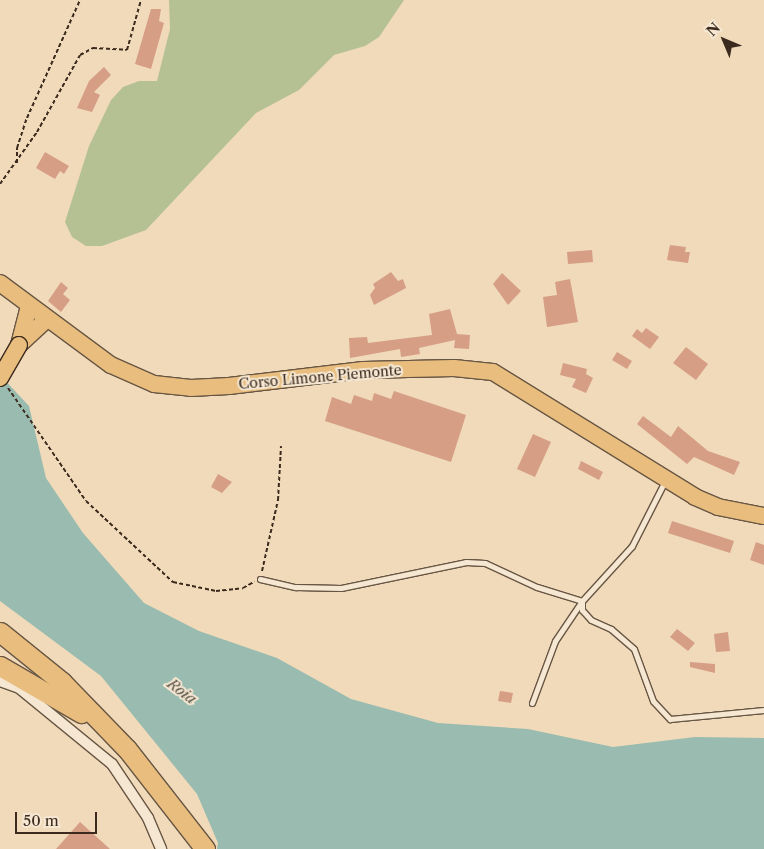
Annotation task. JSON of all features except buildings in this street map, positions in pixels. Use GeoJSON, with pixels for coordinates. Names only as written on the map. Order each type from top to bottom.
{"type":"FeatureCollection","features":[{"type":"Feature","properties":{"kind":"highway"},"geometry":{"type":"LineString","coordinates":[[0,632],[62,682],[110,732],[164,795],[205,849]]}},
{"type":"Feature","properties":{"kind":"highway"},"geometry":{"type":"LineString","coordinates":[[0,666],[31,681],[110,732]]}},
{"type":"Feature","properties":{"kind":"main road","name":"Corso Limone Piemonte"},"geometry":{"type":"LineString","coordinates":[[0,283],[111,365],[154,384],[182,387],[229,386],[363,370],[454,368],[493,372],[665,480],[718,507],[764,516]]}},
{"type":"Feature","properties":{"kind":"main road"},"geometry":{"type":"LineString","coordinates":[[2,380],[38,312]]}},
{"type":"Feature","properties":{"kind":"street"},"geometry":{"type":"LineString","coordinates":[[0,680],[19,688],[112,764],[148,818],[161,849]]}},
{"type":"Feature","properties":{"kind":"lane"},"geometry":{"type":"LineString","coordinates":[[532,703],[555,641],[582,601],[632,546],[665,480]]}},
{"type":"Feature","properties":{"kind":"lane"},"geometry":{"type":"LineString","coordinates":[[260,579],[296,586],[341,588],[466,562],[485,563],[538,587],[582,601]]}},
{"type":"Feature","properties":{"kind":"lane"},"geometry":{"type":"LineString","coordinates":[[582,601],[582,610],[591,620],[618,633],[634,649],[653,701],[670,719],[764,710]]}},
{"type":"Feature","properties":{"kind":"path"},"geometry":{"type":"LineString","coordinates":[[17,163],[17,148],[27,118],[80,0]]}},
{"type":"Feature","properties":{"kind":"path"},"geometry":{"type":"LineString","coordinates":[[0,184],[17,163],[80,55],[93,48],[127,50],[141,0]]}},
{"type":"Feature","properties":{"kind":"path"},"geometry":{"type":"LineString","coordinates":[[2,380],[86,502],[173,582],[216,591],[244,588],[260,579],[278,500],[281,446]]}},
{"type":"Feature","properties":{"kind":"green space"},"geometry":{"type":"Polygon","coordinates":[[[169,0],[404,0],[379,37],[365,46],[334,55],[299,90],[256,113],[146,230],[102,246],[86,246],[72,237],[65,222],[89,146],[111,100],[123,87],[139,81],[157,81],[170,29],[169,0]]]}},
{"type":"Feature","properties":{"kind":"water","name":"Roia"},"geometry":{"type":"Polygon","coordinates":[[[0,375],[29,406],[46,478],[83,533],[144,603],[199,631],[277,658],[351,699],[438,723],[528,729],[613,747],[695,737],[764,738],[764,849],[217,849],[218,843],[197,794],[101,676],[0,601],[0,375]]]}}]}
